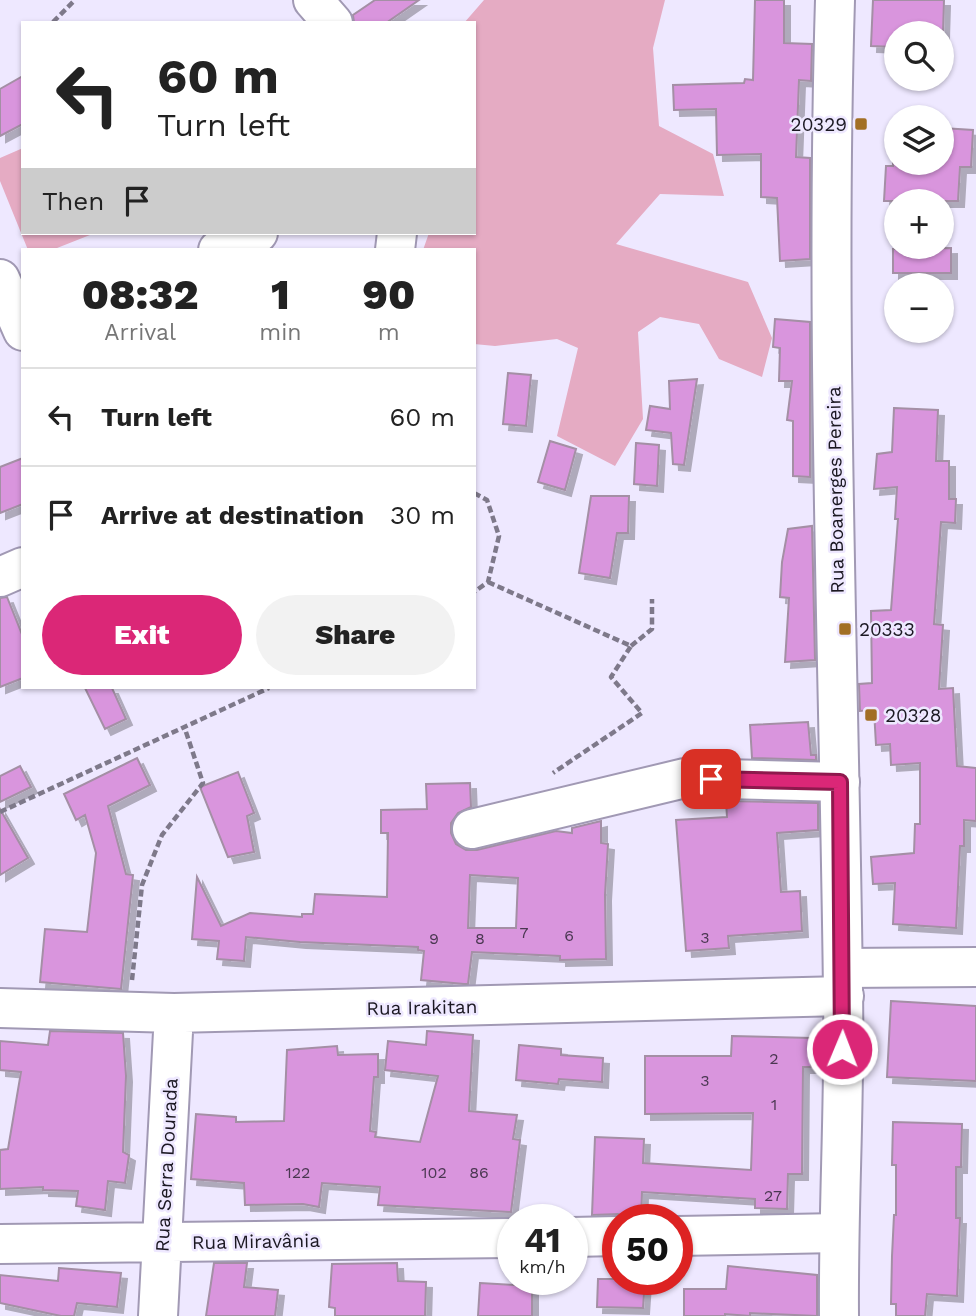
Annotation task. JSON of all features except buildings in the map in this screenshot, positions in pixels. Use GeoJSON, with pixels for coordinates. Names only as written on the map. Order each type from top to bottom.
{"type":"FeatureCollection","features":[{"type":"Feature","properties":{"kind":"street"},"geometry":{"type":"LineString","coordinates":[[313,0],[331,21]]}},
{"type":"Feature","properties":{"kind":"street","name":"Rua Boanerges Pereira"},"geometry":{"type":"LineString","coordinates":[[835,0],[830,164],[843,982],[839,1316]]}},
{"type":"Feature","properties":{"kind":"street"},"geometry":{"type":"LineString","coordinates":[[223,248],[252,235]]}},
{"type":"Feature","properties":{"kind":"street"},"geometry":{"type":"LineString","coordinates":[[0,279],[21,326]]}},
{"type":"Feature","properties":{"kind":"street"},"geometry":{"type":"LineString","coordinates":[[0,347],[21,338]]}},
{"type":"Feature","properties":{"kind":"street"},"geometry":{"type":"LineString","coordinates":[[0,577],[21,568]]}},
{"type":"Feature","properties":{"kind":"street"},"geometry":{"type":"LineString","coordinates":[[472,829],[685,778],[840,782]]}},
{"type":"Feature","properties":{"kind":"street","name":"Rua Irakitan"},"geometry":{"type":"LineString","coordinates":[[0,1008],[174,1013],[843,982],[976,967]]}},
{"type":"Feature","properties":{"kind":"street","name":"Rua Serra Dourada"},"geometry":{"type":"LineString","coordinates":[[159,1316],[174,1013]]}},
{"type":"Feature","properties":{"kind":"street"},"geometry":{"type":"LineString","coordinates":[[693,1236],[838,1233]]}},
{"type":"Feature","properties":{"kind":"street","name":"Rua Miravânia"},"geometry":{"type":"LineString","coordinates":[[0,1244],[497,1238]]}},
{"type":"Feature","properties":{"kind":"path"},"geometry":{"type":"LineString","coordinates":[[54,21],[75,0]]}},
{"type":"Feature","properties":{"kind":"path"},"geometry":{"type":"LineString","coordinates":[[476,494],[487,500],[499,536],[488,582],[476,591]]}},
{"type":"Feature","properties":{"kind":"path"},"geometry":{"type":"LineString","coordinates":[[488,582],[631,646]]}},
{"type":"Feature","properties":{"kind":"path"},"geometry":{"type":"LineString","coordinates":[[529,815],[524,793],[642,713],[611,677],[631,646],[652,629],[652,599]]}},
{"type":"Feature","properties":{"kind":"path"},"geometry":{"type":"LineString","coordinates":[[0,811],[267,689]]}},
{"type":"Feature","properties":{"kind":"path"},"geometry":{"type":"LineString","coordinates":[[128,1012],[142,884],[162,835],[203,783],[184,726]]}},
{"type":"Feature","properties":{"kind":"shaded area"},"geometry":{"type":"Polygon","coordinates":[[[484,0],[665,0],[653,48],[659,126],[713,154],[724,196],[660,194],[616,244],[748,282],[772,338],[762,377],[719,359],[699,324],[660,317],[638,332],[643,419],[615,466],[557,436],[578,348],[557,339],[495,346],[476,344],[476,248],[424,248],[428,235],[476,235],[476,21],[466,21],[484,0]]]}},
{"type":"Feature","properties":{"kind":"shaded area"},"geometry":{"type":"Polygon","coordinates":[[[21,149],[21,233],[0,181],[0,158],[21,149]]]}},
{"type":"Feature","properties":{"kind":"shaded area"},"geometry":{"type":"Polygon","coordinates":[[[22,235],[90,235],[57,248],[27,248],[22,235]]]}},
{"type":"Feature","properties":{"kind":"place","name":"20329"},"geometry":{"type":"Point","coordinates":[861,124]}},
{"type":"Feature","properties":{"kind":"place","name":"20333"},"geometry":{"type":"Point","coordinates":[845,629]}},
{"type":"Feature","properties":{"kind":"place","name":"20328"},"geometry":{"type":"Point","coordinates":[871,715]}},
{"type":"Feature","properties":{"kind":"route"},"geometry":{"type":"LineString","coordinates":[[711,779],[840,782],[844,996],[842,1049]]}}]}
